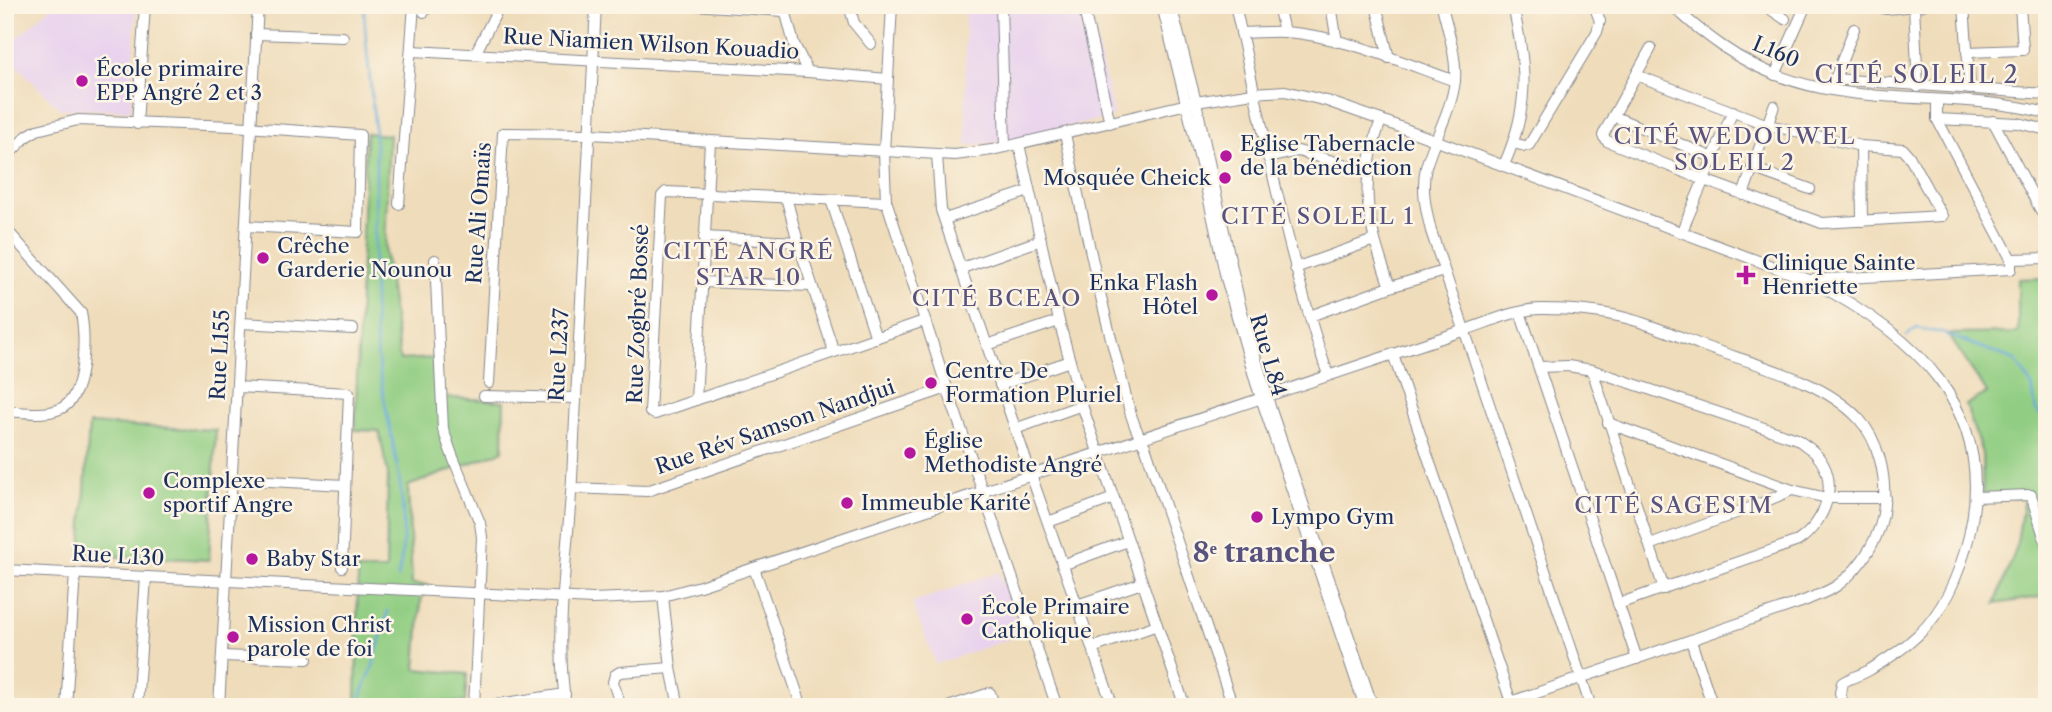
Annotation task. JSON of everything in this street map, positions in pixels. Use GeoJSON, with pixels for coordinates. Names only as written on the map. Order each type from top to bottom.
{"type":"FeatureCollection","features":[{"type":"Feature","properties":{"kind":"street"},"geometry":{"type":"LineString","coordinates":[[137,124],[145,5]]}},
{"type":"Feature","properties":{"kind":"street","name":"Rue L155"},"geometry":{"type":"LineString","coordinates":[[219,707],[258,5]]}},
{"type":"Feature","properties":{"kind":"street"},"geometry":{"type":"LineString","coordinates":[[399,204],[414,5]]}},
{"type":"Feature","properties":{"kind":"street"},"geometry":{"type":"LineString","coordinates":[[475,54],[500,5]]}},
{"type":"Feature","properties":{"kind":"street","name":"Rue L237"},"geometry":{"type":"LineString","coordinates":[[566,707],[562,672],[564,597],[572,488],[596,5]]}},
{"type":"Feature","properties":{"kind":"street"},"geometry":{"type":"LineString","coordinates":[[693,5],[784,8],[794,44],[808,72]]}},
{"type":"Feature","properties":{"kind":"street"},"geometry":{"type":"LineString","coordinates":[[849,5],[855,23],[871,44]]}},
{"type":"Feature","properties":{"kind":"street"},"geometry":{"type":"LineString","coordinates":[[892,5],[884,152],[886,202],[924,321],[1057,707]]}},
{"type":"Feature","properties":{"kind":"street"},"geometry":{"type":"LineString","coordinates":[[1001,5],[1005,147]]}},
{"type":"Feature","properties":{"kind":"street"},"geometry":{"type":"LineString","coordinates":[[1083,5],[1110,123]]}},
{"type":"Feature","properties":{"kind":"street","name":"Rue L84"},"geometry":{"type":"LineString","coordinates":[[1162,5],[1191,104]]}},
{"type":"Feature","properties":{"kind":"street","name":"Rue L84"},"geometry":{"type":"LineString","coordinates":[[1171,5],[1226,278],[1365,707]]}},
{"type":"Feature","properties":{"kind":"street"},"geometry":{"type":"LineString","coordinates":[[1235,5],[1294,268],[1328,375]]}},
{"type":"Feature","properties":{"kind":"street"},"geometry":{"type":"LineString","coordinates":[[1278,5],[1284,32]]}},
{"type":"Feature","properties":{"kind":"street"},"geometry":{"type":"LineString","coordinates":[[1331,5],[1337,42]]}},
{"type":"Feature","properties":{"kind":"street"},"geometry":{"type":"LineString","coordinates":[[1376,5],[1389,58]]}},
{"type":"Feature","properties":{"kind":"street"},"geometry":{"type":"LineString","coordinates":[[1442,5],[1455,81],[1427,166],[1424,185],[1426,209],[1444,271],[1591,707]]}},
{"type":"Feature","properties":{"kind":"street"},"geometry":{"type":"LineString","coordinates":[[1504,165],[1520,122],[1525,93],[1522,50],[1513,5]]}},
{"type":"Feature","properties":{"kind":"street"},"geometry":{"type":"LineString","coordinates":[[1513,143],[1525,146],[1531,142],[1597,32],[1600,21],[1594,5]]}},
{"type":"Feature","properties":{"kind":"street","name":"L160"},"geometry":{"type":"LineString","coordinates":[[1673,5],[1703,33],[1732,53],[1775,75],[1831,92],[2013,105],[2047,113]]}},
{"type":"Feature","properties":{"kind":"street"},"geometry":{"type":"LineString","coordinates":[[1764,5],[1785,19]]}},
{"type":"Feature","properties":{"kind":"street"},"geometry":{"type":"LineString","coordinates":[[1775,75],[1806,5]]}},
{"type":"Feature","properties":{"kind":"street"},"geometry":{"type":"LineString","coordinates":[[1866,5],[1887,9],[1919,6],[1917,87]]}},
{"type":"Feature","properties":{"kind":"street"},"geometry":{"type":"LineString","coordinates":[[1964,5],[1970,89]]}},
{"type":"Feature","properties":{"kind":"street"},"geometry":{"type":"LineString","coordinates":[[1967,51],[2022,50],[2020,5]]}},
{"type":"Feature","properties":{"kind":"street"},"geometry":{"type":"LineString","coordinates":[[1831,92],[1854,29]]}},
{"type":"Feature","properties":{"kind":"street"},"geometry":{"type":"LineString","coordinates":[[1241,33],[1284,32],[1337,42],[1455,81]]}},
{"type":"Feature","properties":{"kind":"street"},"geometry":{"type":"LineString","coordinates":[[256,34],[343,37]]}},
{"type":"Feature","properties":{"kind":"street"},"geometry":{"type":"LineString","coordinates":[[1636,75],[1768,125],[1861,146],[1903,149],[1942,214],[1938,218],[1822,223],[1607,141],[1604,133],[1613,116],[1651,48]]}},
{"type":"Feature","properties":{"kind":"street","name":"Rue Niamien Wilson Kouadio"},"geometry":{"type":"LineString","coordinates":[[412,51],[808,72],[888,79]]}},
{"type":"Feature","properties":{"kind":"street"},"geometry":{"type":"LineString","coordinates":[[1834,79],[1917,87],[2047,94]]}},
{"type":"Feature","properties":{"kind":"street"},"geometry":{"type":"LineString","coordinates":[[590,134],[937,155],[978,153],[1191,104],[1254,93],[1291,93],[1327,101],[1381,120],[1809,280],[1885,324],[1918,353],[1956,407],[1972,455],[1975,497],[1958,575],[1942,605],[1919,634],[1869,671],[1842,683],[1840,693],[1844,707]]}},
{"type":"Feature","properties":{"kind":"street"},"geometry":{"type":"LineString","coordinates":[[1809,280],[2011,269],[2011,259],[1937,118],[1937,101]]}},
{"type":"Feature","properties":{"kind":"street"},"geometry":{"type":"LineString","coordinates":[[1743,195],[1774,106]]}},
{"type":"Feature","properties":{"kind":"street"},"geometry":{"type":"LineString","coordinates":[[1682,231],[1732,111]]}},
{"type":"Feature","properties":{"kind":"street"},"geometry":{"type":"LineString","coordinates":[[1613,116],[1714,158]]}},
{"type":"Feature","properties":{"kind":"street"},"geometry":{"type":"LineString","coordinates":[[1937,118],[2018,122],[2047,130]]}},
{"type":"Feature","properties":{"kind":"street"},"geometry":{"type":"LineString","coordinates":[[5,158],[27,136],[46,126],[78,120],[360,135],[358,232],[246,226]]}},
{"type":"Feature","properties":{"kind":"street"},"geometry":{"type":"LineString","coordinates":[[1381,120],[1367,171],[1368,212],[1374,240],[1390,287]]}},
{"type":"Feature","properties":{"kind":"street"},"geometry":{"type":"LineString","coordinates":[[1993,121],[2043,208],[2047,222]]}},
{"type":"Feature","properties":{"kind":"street","name":"Rue Ali Omaïs"},"geometry":{"type":"LineString","coordinates":[[489,383],[502,136],[507,131],[590,134]]}},
{"type":"Feature","properties":{"kind":"street"},"geometry":{"type":"LineString","coordinates":[[1065,134],[1100,297],[1139,438],[1145,446],[1170,517],[1233,707]]}},
{"type":"Feature","properties":{"kind":"street"},"geometry":{"type":"LineString","coordinates":[[696,400],[710,142]]}},
{"type":"Feature","properties":{"kind":"street"},"geometry":{"type":"LineString","coordinates":[[1019,144],[1059,321],[1082,405],[1185,707]]}},
{"type":"Feature","properties":{"kind":"street"},"geometry":{"type":"LineString","coordinates":[[1861,146],[1862,221]]}},
{"type":"Feature","properties":{"kind":"street"},"geometry":{"type":"LineString","coordinates":[[1268,158],[1298,150],[1367,171]]}},
{"type":"Feature","properties":{"kind":"street"},"geometry":{"type":"LineString","coordinates":[[937,155],[941,209],[1113,707]]}},
{"type":"Feature","properties":{"kind":"street"},"geometry":{"type":"LineString","coordinates":[[1752,169],[1810,189]]}},
{"type":"Feature","properties":{"kind":"street","name":"Rue Zogbré Bossé"},"geometry":{"type":"LineString","coordinates":[[886,202],[670,191],[662,196],[650,412],[654,414],[924,321]]}},
{"type":"Feature","properties":{"kind":"street"},"geometry":{"type":"LineString","coordinates":[[945,219],[1029,191]]}},
{"type":"Feature","properties":{"kind":"street"},"geometry":{"type":"LineString","coordinates":[[786,197],[834,352]]}},
{"type":"Feature","properties":{"kind":"street"},"geometry":{"type":"LineString","coordinates":[[831,200],[876,338]]}},
{"type":"Feature","properties":{"kind":"street"},"geometry":{"type":"LineString","coordinates":[[5,228],[81,313],[84,327],[77,392],[69,404],[59,410],[43,413],[5,411]]}},
{"type":"Feature","properties":{"kind":"street"},"geometry":{"type":"LineString","coordinates":[[704,237],[798,242]]}},
{"type":"Feature","properties":{"kind":"street"},"geometry":{"type":"LineString","coordinates":[[962,268],[1041,240]]}},
{"type":"Feature","properties":{"kind":"street"},"geometry":{"type":"LineString","coordinates":[[1294,268],[1374,240]]}},
{"type":"Feature","properties":{"kind":"street"},"geometry":{"type":"LineString","coordinates":[[2011,259],[2047,258]]}},
{"type":"Feature","properties":{"kind":"street"},"geometry":{"type":"LineString","coordinates":[[435,260],[443,429],[480,523],[482,537],[474,707]]}},
{"type":"Feature","properties":{"kind":"street"},"geometry":{"type":"LineString","coordinates":[[1310,316],[1444,271]]}},
{"type":"Feature","properties":{"kind":"street"},"geometry":{"type":"LineString","coordinates":[[702,282],[812,286]]}},
{"type":"Feature","properties":{"kind":"street","name":"Rue L130"},"geometry":{"type":"LineString","coordinates":[[5,570],[479,594],[605,598],[663,596],[1465,330],[1520,312],[1539,309],[1598,312],[1628,318],[1826,393],[1848,408],[1872,440],[1879,457],[1885,498]]}},
{"type":"Feature","properties":{"kind":"street"},"geometry":{"type":"LineString","coordinates":[[1520,312],[1637,659]]}},
{"type":"Feature","properties":{"kind":"street"},"geometry":{"type":"LineString","coordinates":[[987,345],[1059,321]]}},
{"type":"Feature","properties":{"kind":"street"},"geometry":{"type":"LineString","coordinates":[[241,323],[353,329]]}},
{"type":"Feature","properties":{"kind":"street"},"geometry":{"type":"LineString","coordinates":[[1393,354],[1511,702]]}},
{"type":"Feature","properties":{"kind":"street"},"geometry":{"type":"LineString","coordinates":[[1000,385],[1070,362]]}},
{"type":"Feature","properties":{"kind":"street"},"geometry":{"type":"LineString","coordinates":[[1539,367],[1568,366],[1592,370],[1797,439],[1816,454],[1823,464],[1827,476],[1827,498],[1821,518],[1809,533],[1798,541],[1618,604]]}},
{"type":"Feature","properties":{"kind":"street"},"geometry":{"type":"LineString","coordinates":[[1592,370],[1664,589]]}},
{"type":"Feature","properties":{"kind":"street"},"geometry":{"type":"LineString","coordinates":[[238,387],[349,393],[342,568]]}},
{"type":"Feature","properties":{"kind":"street","name":"Rue Rév Samson Nandjui"},"geometry":{"type":"LineString","coordinates":[[572,488],[647,491],[947,388]]}},
{"type":"Feature","properties":{"kind":"street"},"geometry":{"type":"LineString","coordinates":[[484,396],[576,398]]}},
{"type":"Feature","properties":{"kind":"street","name":"Rue L84"},"geometry":{"type":"LineString","coordinates":[[1263,397],[1373,707]]}},
{"type":"Feature","properties":{"kind":"street"},"geometry":{"type":"LineString","coordinates":[[1015,429],[1082,405]]}},
{"type":"Feature","properties":{"kind":"street"},"geometry":{"type":"LineString","coordinates":[[1496,707],[1804,601],[1836,586],[1855,569],[1868,551],[1884,514],[1885,498],[1827,498],[1792,490],[1608,423]]}},
{"type":"Feature","properties":{"kind":"street"},"geometry":{"type":"LineString","coordinates":[[233,479],[345,485]]}},
{"type":"Feature","properties":{"kind":"street"},"geometry":{"type":"LineString","coordinates":[[1650,545],[1792,490]]}},
{"type":"Feature","properties":{"kind":"street"},"geometry":{"type":"LineString","coordinates":[[1975,497],[2031,495],[2047,546]]}},
{"type":"Feature","properties":{"kind":"street"},"geometry":{"type":"LineString","coordinates":[[1048,522],[1114,498]]}},
{"type":"Feature","properties":{"kind":"street"},"geometry":{"type":"LineString","coordinates":[[1062,565],[1128,541]]}},
{"type":"Feature","properties":{"kind":"street"},"geometry":{"type":"LineString","coordinates":[[754,568],[802,707]]}},
{"type":"Feature","properties":{"kind":"street"},"geometry":{"type":"LineString","coordinates":[[66,707],[75,573]]}},
{"type":"Feature","properties":{"kind":"street"},"geometry":{"type":"LineString","coordinates":[[137,707],[146,577]]}},
{"type":"Feature","properties":{"kind":"street"},"geometry":{"type":"LineString","coordinates":[[1077,605],[1142,583]]}},
{"type":"Feature","properties":{"kind":"street"},"geometry":{"type":"LineString","coordinates":[[663,596],[671,668],[679,707]]}},
{"type":"Feature","properties":{"kind":"street"},"geometry":{"type":"LineString","coordinates":[[1092,648],[1157,625]]}},
{"type":"Feature","properties":{"kind":"street"},"geometry":{"type":"LineString","coordinates":[[1691,641],[1713,707]]}},
{"type":"Feature","properties":{"kind":"street"},"geometry":{"type":"LineString","coordinates":[[222,656],[307,659]]}},
{"type":"Feature","properties":{"kind":"street"},"geometry":{"type":"LineString","coordinates":[[621,707],[614,682],[615,675],[620,672],[671,668]]}},
{"type":"Feature","properties":{"kind":"street"},"geometry":{"type":"LineString","coordinates":[[948,707],[987,693],[991,694],[995,707]]}},
{"type":"Feature","properties":{"kind":"street"},"geometry":{"type":"LineString","coordinates":[[498,704],[565,694]]}},
{"type":"Feature","properties":{"kind":"shaded area","name":"École primaire EPP Angré 2 et 3"},"geometry":{"type":"Polygon","coordinates":[[[53,5],[136,5],[131,110],[60,109],[5,54],[5,49],[53,5]]]}},
{"type":"Feature","properties":{"kind":"shaded area"},"geometry":{"type":"Polygon","coordinates":[[[965,5],[1088,5],[1114,116],[1007,141],[966,146],[965,5]]]}},
{"type":"Feature","properties":{"kind":"shaded area","name":"École Primaire Catholique"},"geometry":{"type":"Polygon","coordinates":[[[999,572],[1021,635],[936,664],[912,603],[999,572]]]}},
{"type":"Feature","properties":{"kind":"green space"},"geometry":{"type":"Polygon","coordinates":[[[366,133],[389,135],[385,253],[400,360],[434,358],[438,397],[504,401],[503,451],[408,486],[412,584],[427,585],[421,601],[416,669],[467,674],[465,702],[391,703],[390,707],[356,707],[358,570],[386,570],[388,474],[379,431],[355,430],[366,133]]]}},
{"type":"Feature","properties":{"kind":"green space"},"geometry":{"type":"Polygon","coordinates":[[[2047,278],[2047,596],[1995,604],[2016,549],[2024,498],[1983,496],[1982,454],[1966,405],[1987,393],[1948,334],[2018,333],[2018,279],[2047,278]]]}},
{"type":"Feature","properties":{"kind":"green space","name":"Complexe sportif Angre"},"geometry":{"type":"Polygon","coordinates":[[[89,424],[216,430],[209,560],[81,555],[89,424]]]}},
{"type":"Feature","properties":{"kind":"waterway"},"geometry":{"type":"LineString","coordinates":[[364,5],[376,154],[375,326],[403,520],[403,549],[398,577]]}},
{"type":"Feature","properties":{"kind":"waterway"},"geometry":{"type":"LineString","coordinates":[[1906,336],[1917,328],[1942,333],[2015,360],[2032,386],[2036,410],[2047,423]]}},
{"type":"Feature","properties":{"kind":"waterway"},"geometry":{"type":"LineString","coordinates":[[364,707],[361,696],[372,669],[388,611]]}},
{"type":"Feature","properties":{"kind":"place","name":"École primaire EPP Angré 2 et 3"},"geometry":{"type":"Point","coordinates":[82,81]}},
{"type":"Feature","properties":{"kind":"place","name":"Eglise Tabernacle de la bénédiction"},"geometry":{"type":"Point","coordinates":[1226,156]}},
{"type":"Feature","properties":{"kind":"place","name":"Mosquée Cheick"},"geometry":{"type":"Point","coordinates":[1225,178]}},
{"type":"Feature","properties":{"kind":"place","name":"Crêche Garderie Nounou"},"geometry":{"type":"Point","coordinates":[263,258]}},
{"type":"Feature","properties":{"kind":"place","name":"Clinique Sainte Henriette"},"geometry":{"type":"Point","coordinates":[1746,275]}},
{"type":"Feature","properties":{"kind":"place","name":"Enka Flash Hôtel"},"geometry":{"type":"Point","coordinates":[1212,295]}},
{"type":"Feature","properties":{"kind":"place","name":"Centre De Formation Pluriel"},"geometry":{"type":"Point","coordinates":[931,383]}},
{"type":"Feature","properties":{"kind":"place","name":"Église Methodiste Angré"},"geometry":{"type":"Point","coordinates":[910,453]}},
{"type":"Feature","properties":{"kind":"place","name":"Complexe sportif Angre"},"geometry":{"type":"Point","coordinates":[149,493]}},
{"type":"Feature","properties":{"kind":"place","name":"Immeuble Karité"},"geometry":{"type":"Point","coordinates":[847,503]}},
{"type":"Feature","properties":{"kind":"place","name":"Lympo Gym"},"geometry":{"type":"Point","coordinates":[1257,517]}},
{"type":"Feature","properties":{"kind":"place","name":"Baby Star"},"geometry":{"type":"Point","coordinates":[252,559]}},
{"type":"Feature","properties":{"kind":"place","name":"École Primaire Catholique"},"geometry":{"type":"Point","coordinates":[967,619]}},
{"type":"Feature","properties":{"kind":"place","name":"Mission Christ parole de foi"},"geometry":{"type":"Point","coordinates":[233,637]}},
{"type":"Feature","properties":{"kind":"district","name":"CITÉ SOLEIL 2"},"geometry":{"type":"Point","coordinates":[1917,75]}},
{"type":"Feature","properties":{"kind":"district","name":"CITÉ WEDOUWEL SOLEIL 2"},"geometry":{"type":"Point","coordinates":[1735,149]}},
{"type":"Feature","properties":{"kind":"district","name":"CITÉ SOLEIL 1"},"geometry":{"type":"Point","coordinates":[1318,216]}},
{"type":"Feature","properties":{"kind":"district","name":"CITÉ ANGRÉ STAR 10"},"geometry":{"type":"Point","coordinates":[749,264]}},
{"type":"Feature","properties":{"kind":"district","name":"CITÉ BCEAO"},"geometry":{"type":"Point","coordinates":[997,298]}},
{"type":"Feature","properties":{"kind":"district","name":"CITÉ SAGESIM"},"geometry":{"type":"Point","coordinates":[1674,505]}},
{"type":"Feature","properties":{"kind":"district","name":"8ᵉ tranche"},"geometry":{"type":"Point","coordinates":[1264,552]}}]}
